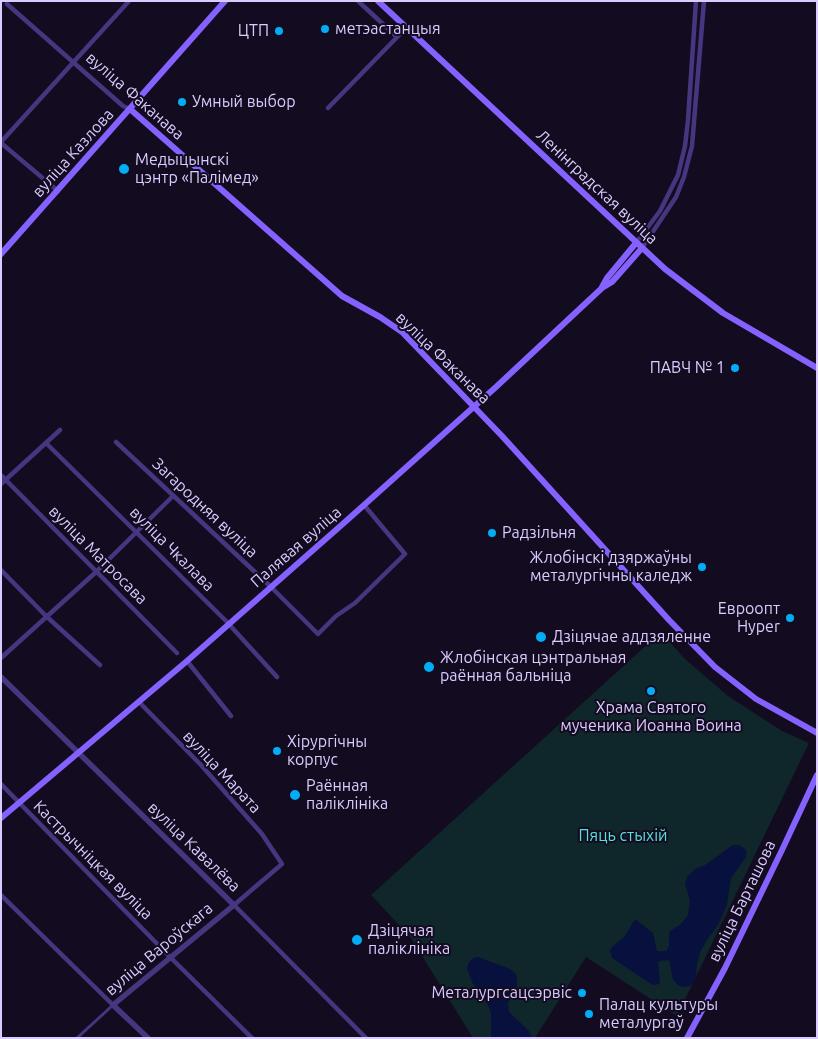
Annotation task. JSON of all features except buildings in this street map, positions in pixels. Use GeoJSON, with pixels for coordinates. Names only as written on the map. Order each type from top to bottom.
{"type":"FeatureCollection","features":[{"type":"Feature","properties":{"kind":"main road","name":"вуліца Казлова"},"geometry":{"type":"LineString","coordinates":[[1,254],[225,1]]}},
{"type":"Feature","properties":{"kind":"main road","name":"Ленінградская вуліца"},"geometry":{"type":"LineString","coordinates":[[378,1],[636,243],[693,292],[723,313],[817,368]]}},
{"type":"Feature","properties":{"kind":"main road","name":"вуліца Факанава"},"geometry":{"type":"LineString","coordinates":[[130,109],[342,296],[380,317],[402,332],[474,406],[700,654],[756,699],[817,733]]}},
{"type":"Feature","properties":{"kind":"main road","name":"Палявая вуліца"},"geometry":{"type":"LineString","coordinates":[[602,288],[607,278],[636,243]]}},
{"type":"Feature","properties":{"kind":"main road","name":"Палявая вуліца"},"geometry":{"type":"LineString","coordinates":[[1,818],[229,625],[364,505],[602,288],[612,282],[642,248]]}},
{"type":"Feature","properties":{"kind":"main road","name":"вуліца Барташова"},"geometry":{"type":"LineString","coordinates":[[687,1038],[707,1004],[817,775]]}},
{"type":"Feature","properties":{"kind":"street"},"geometry":{"type":"LineString","coordinates":[[58,191],[1,143],[129,1]]}},
{"type":"Feature","properties":{"kind":"street"},"geometry":{"type":"LineString","coordinates":[[358,1],[396,37]]}},
{"type":"Feature","properties":{"kind":"street"},"geometry":{"type":"LineString","coordinates":[[636,243],[660,211],[678,175],[685,146],[688,120],[696,1]]}},
{"type":"Feature","properties":{"kind":"street"},"geometry":{"type":"LineString","coordinates":[[642,248],[656,230],[676,197],[692,146],[704,1]]}},
{"type":"Feature","properties":{"kind":"street","name":"вуліца Факанава"},"geometry":{"type":"LineString","coordinates":[[7,4],[123,106],[130,109]]}},
{"type":"Feature","properties":{"kind":"street"},"geometry":{"type":"LineString","coordinates":[[328,108],[406,28]]}},
{"type":"Feature","properties":{"kind":"street"},"geometry":{"type":"LineString","coordinates":[[1,484],[60,430]]}},
{"type":"Feature","properties":{"kind":"street","name":"Загародняя вуліца"},"geometry":{"type":"LineString","coordinates":[[116,442],[271,587],[318,634],[336,616],[355,604],[405,554],[364,505]]}},
{"type":"Feature","properties":{"kind":"street","name":"вуліца Чкалава"},"geometry":{"type":"LineString","coordinates":[[46,443],[229,625],[276,677]]}},
{"type":"Feature","properties":{"kind":"street","name":"вуліца Матросава"},"geometry":{"type":"LineString","coordinates":[[1,475],[178,653]]}},
{"type":"Feature","properties":{"kind":"street"},"geometry":{"type":"LineString","coordinates":[[1,658],[96,572],[173,496]]}},
{"type":"Feature","properties":{"kind":"street"},"geometry":{"type":"LineString","coordinates":[[1,570],[46,616],[100,665]]}},
{"type":"Feature","properties":{"kind":"street"},"geometry":{"type":"LineString","coordinates":[[187,661],[232,716]]}},
{"type":"Feature","properties":{"kind":"street","name":"вуліца Кавалёва"},"geometry":{"type":"LineString","coordinates":[[1,677],[234,905],[366,1038]]}},
{"type":"Feature","properties":{"kind":"street","name":"вуліца Марата"},"geometry":{"type":"LineString","coordinates":[[139,702],[201,765],[262,834],[282,864]]}},
{"type":"Feature","properties":{"kind":"street","name":"Кастрычніцкая вуліца"},"geometry":{"type":"LineString","coordinates":[[1,784],[252,1038]]}},
{"type":"Feature","properties":{"kind":"street","name":"вуліца Вароўскага"},"geometry":{"type":"LineString","coordinates":[[77,1038],[113,1005],[282,864]]}},
{"type":"Feature","properties":{"kind":"street"},"geometry":{"type":"LineString","coordinates":[[1,895],[148,1038]]}},
{"type":"Feature","properties":{"kind":"green space","name":"Пяць стыхій"},"geometry":{"type":"Polygon","coordinates":[[[661,632],[685,659],[728,696],[782,731],[809,743],[677,1016],[586,957],[535,1038],[473,1038],[411,938],[371,895],[661,632]]]}},
{"type":"Feature","properties":{"kind":"shaded area"},"geometry":{"type":"Polygon","coordinates":[[[733,845],[739,845],[744,848],[747,852],[746,857],[731,878],[727,905],[718,925],[701,950],[694,983],[683,987],[678,985],[673,980],[669,960],[658,962],[660,981],[659,984],[655,985],[612,958],[611,948],[625,936],[635,919],[653,933],[657,951],[666,951],[669,946],[670,931],[681,924],[688,915],[690,900],[685,885],[687,877],[695,869],[705,865],[733,845]]]}},
{"type":"Feature","properties":{"kind":"shaded area"},"geometry":{"type":"Polygon","coordinates":[[[478,957],[510,969],[516,974],[517,987],[508,1003],[509,1012],[529,1031],[532,1038],[491,1038],[491,1013],[488,1005],[472,982],[467,968],[473,958],[478,957]]]}},
{"type":"Feature","properties":{"kind":"place","name":"метэастанцыя"},"geometry":{"type":"Point","coordinates":[325,29]}},
{"type":"Feature","properties":{"kind":"place","name":"ЦТП"},"geometry":{"type":"Point","coordinates":[279,31]}},
{"type":"Feature","properties":{"kind":"place","name":"Умный выбор"},"geometry":{"type":"Point","coordinates":[182,102]}},
{"type":"Feature","properties":{"kind":"place","name":"Медыцынскі цэнтр «Палімед»"},"geometry":{"type":"Point","coordinates":[124,169]}},
{"type":"Feature","properties":{"kind":"place","name":"ПАВЧ № 1"},"geometry":{"type":"Point","coordinates":[735,368]}},
{"type":"Feature","properties":{"kind":"place","name":"Радзільня"},"geometry":{"type":"Point","coordinates":[492,533]}},
{"type":"Feature","properties":{"kind":"place","name":"Жлобінскі дзяржаўны металургічны каледж"},"geometry":{"type":"Point","coordinates":[702,567]}},
{"type":"Feature","properties":{"kind":"place","name":"Евроопт Hyper"},"geometry":{"type":"Point","coordinates":[790,618]}},
{"type":"Feature","properties":{"kind":"place","name":"Дзіцячае аддзяленне"},"geometry":{"type":"Point","coordinates":[541,637]}},
{"type":"Feature","properties":{"kind":"place","name":"Жлобінская цэнтральная раённая бальніца"},"geometry":{"type":"Point","coordinates":[429,667]}},
{"type":"Feature","properties":{"kind":"place","name":"Храма Святого мученика Иоанна Воина"},"geometry":{"type":"Point","coordinates":[651,691]}},
{"type":"Feature","properties":{"kind":"place","name":"Хірургічны корпус"},"geometry":{"type":"Point","coordinates":[277,751]}},
{"type":"Feature","properties":{"kind":"place","name":"Раённая паліклініка"},"geometry":{"type":"Point","coordinates":[295,795]}},
{"type":"Feature","properties":{"kind":"place","name":"Дзіцячая паліклініка"},"geometry":{"type":"Point","coordinates":[357,940]}},
{"type":"Feature","properties":{"kind":"place","name":"Металургсацсэрвіс"},"geometry":{"type":"Point","coordinates":[582,993]}},
{"type":"Feature","properties":{"kind":"place","name":"Палац культуры металургаў"},"geometry":{"type":"Point","coordinates":[589,1014]}}]}
